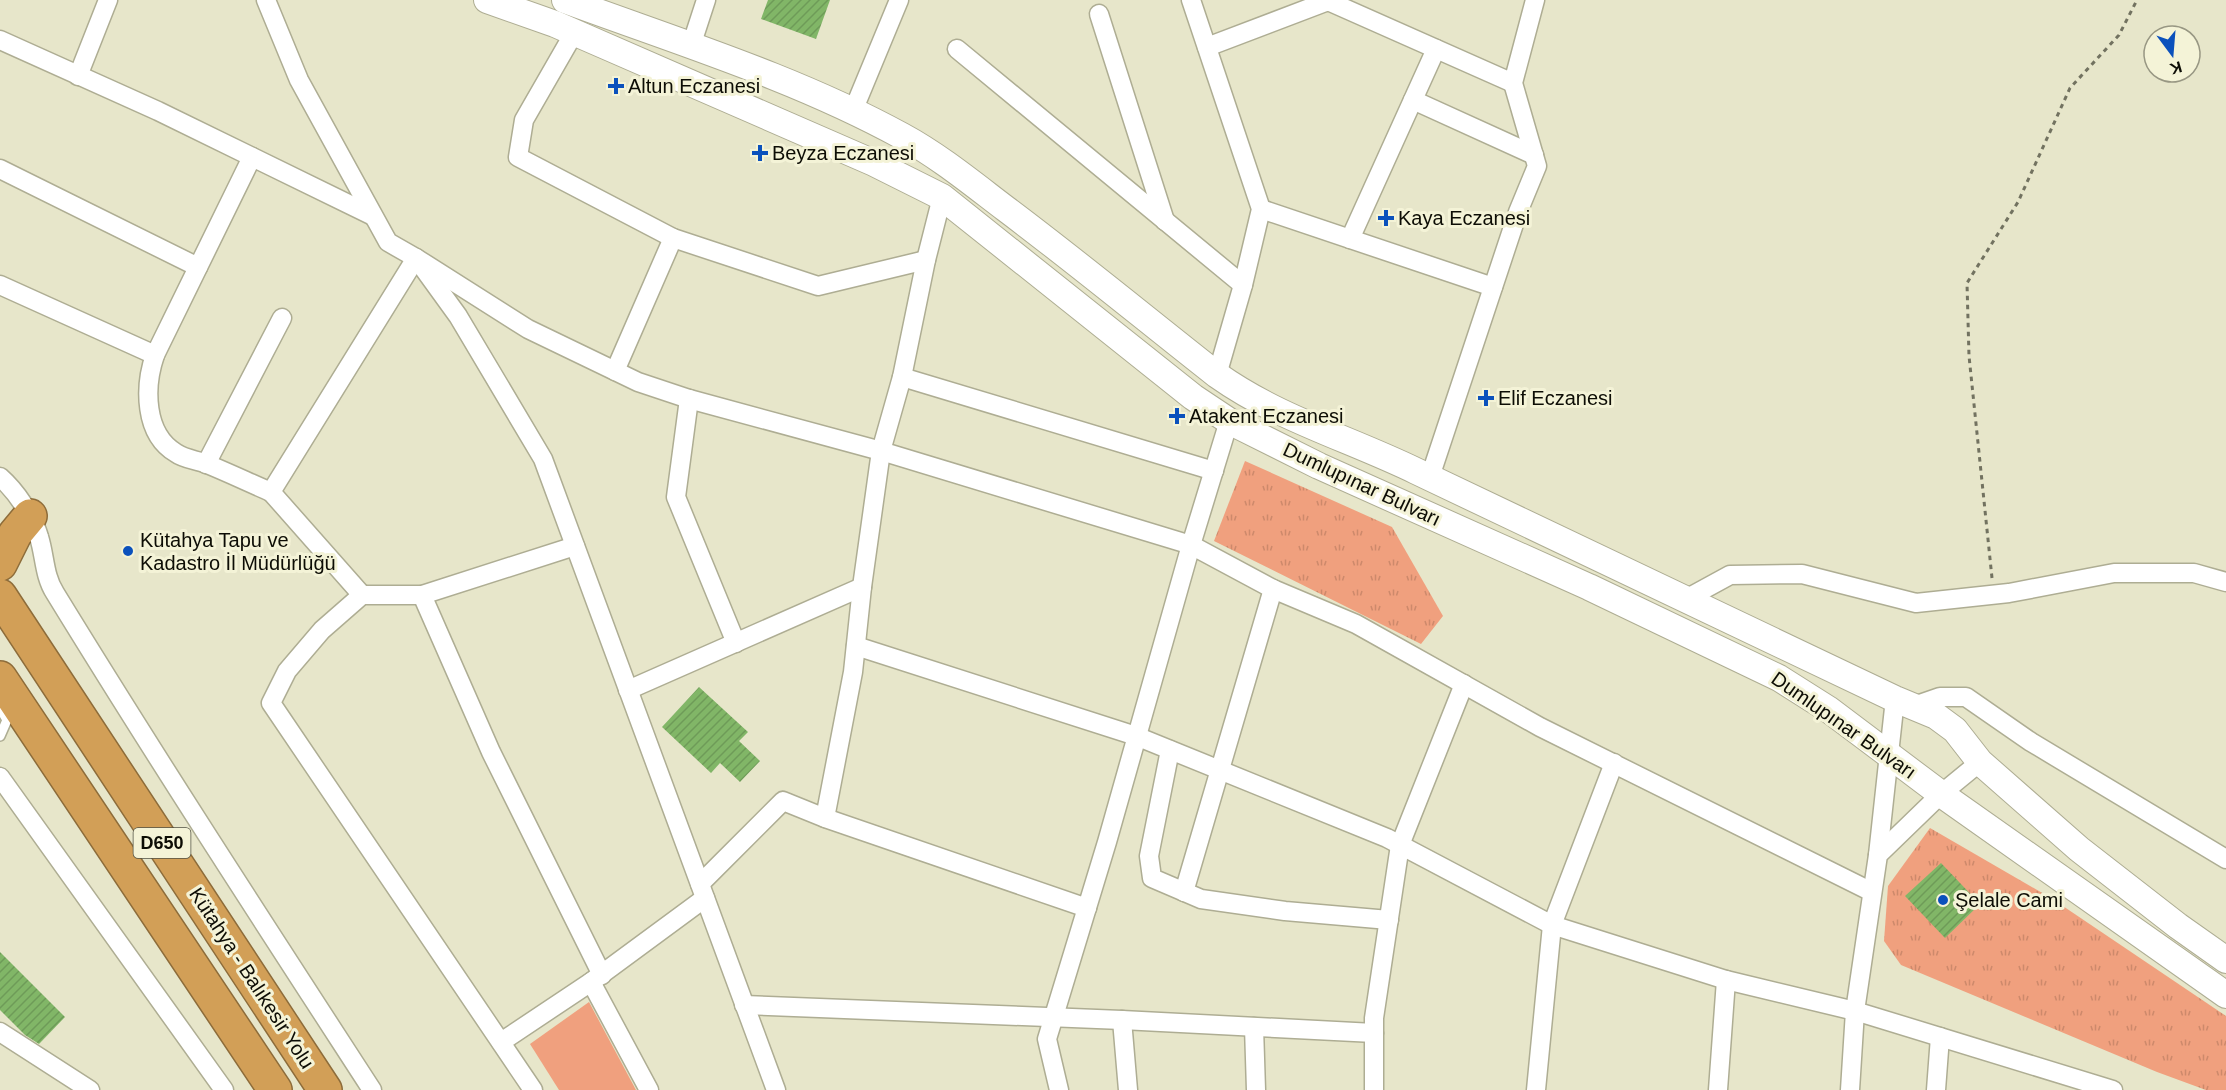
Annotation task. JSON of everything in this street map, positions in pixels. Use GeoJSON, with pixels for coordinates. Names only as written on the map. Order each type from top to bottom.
{"type":"FeatureCollection","features":[{"type":"Feature","properties":{"kind":"highway"},"geometry":{"type":"LineString","coordinates":[[0,564],[15,534],[30,516]]}},
{"type":"Feature","properties":{"kind":"highway","name":"Kütahya - Balıkesir Yolu"},"geometry":{"type":"LineString","coordinates":[[1,595],[325,1090]]}},
{"type":"Feature","properties":{"kind":"highway","name":"D650"},"geometry":{"type":"LineString","coordinates":[[0,678],[274,1090]]}},
{"type":"Feature","properties":{"kind":"main road","name":"Dumlupınar Bulvarı"},"geometry":{"type":"LineString","coordinates":[[487,0],[574,33],[874,163],[942,197],[1193,397],[1229,421],[1319,466],[1589,587],[1779,678],[1828,709],[1941,794],[2226,995]]}},
{"type":"Feature","properties":{"kind":"main road","name":"Dumlupınar Bulvarı"},"geometry":{"type":"LineString","coordinates":[[565,0],[794,84],[904,136],[948,165],[1243,394],[1270,409],[1430,477],[1936,716],[1955,730],[1980,762],[2079,849],[2226,960]]}},
{"type":"Feature","properties":{"kind":"street"},"geometry":{"type":"LineString","coordinates":[[78,76],[108,0]]}},
{"type":"Feature","properties":{"kind":"street"},"geometry":{"type":"LineString","coordinates":[[266,0],[299,80],[388,242],[528,329],[638,382],[688,399],[881,451],[1191,545],[1273,589],[1356,624],[1540,727],[1872,892]]}},
{"type":"Feature","properties":{"kind":"street"},"geometry":{"type":"LineString","coordinates":[[691,46],[706,0]]}},
{"type":"Feature","properties":{"kind":"street"},"geometry":{"type":"LineString","coordinates":[[853,111],[899,0]]}},
{"type":"Feature","properties":{"kind":"street"},"geometry":{"type":"LineString","coordinates":[[1191,0],[1261,209],[1243,285],[1217,375]]}},
{"type":"Feature","properties":{"kind":"street"},"geometry":{"type":"LineString","coordinates":[[1207,47],[1328,0],[1513,83]]}},
{"type":"Feature","properties":{"kind":"street"},"geometry":{"type":"LineString","coordinates":[[1430,477],[1518,212],[1537,166],[1513,83],[1535,0]]}},
{"type":"Feature","properties":{"kind":"street"},"geometry":{"type":"LineString","coordinates":[[1098,14],[1165,221]]}},
{"type":"Feature","properties":{"kind":"street"},"geometry":{"type":"LineString","coordinates":[[574,33],[524,120],[518,157],[673,238],[818,286],[926,260]]}},
{"type":"Feature","properties":{"kind":"street"},"geometry":{"type":"LineString","coordinates":[[0,40],[158,111],[373,216]]}},
{"type":"Feature","properties":{"kind":"street"},"geometry":{"type":"LineString","coordinates":[[957,49],[1243,285]]}},
{"type":"Feature","properties":{"kind":"street"},"geometry":{"type":"LineString","coordinates":[[1350,239],[1436,49]]}},
{"type":"Feature","properties":{"kind":"street"},"geometry":{"type":"LineString","coordinates":[[1413,100],[1534,155]]}},
{"type":"Feature","properties":{"kind":"street"},"geometry":{"type":"LineString","coordinates":[[252,157],[155,356],[150,370],[149,411],[160,438],[176,454],[206,464],[271,492],[362,595]]}},
{"type":"Feature","properties":{"kind":"street"},"geometry":{"type":"LineString","coordinates":[[0,169],[198,267]]}},
{"type":"Feature","properties":{"kind":"street"},"geometry":{"type":"LineString","coordinates":[[825,818],[853,672],[881,451],[902,377],[926,260],[942,197]]}},
{"type":"Feature","properties":{"kind":"street"},"geometry":{"type":"LineString","coordinates":[[1261,209],[1494,287]]}},
{"type":"Feature","properties":{"kind":"street"},"geometry":{"type":"LineString","coordinates":[[615,371],[673,238]]}},
{"type":"Feature","properties":{"kind":"street"},"geometry":{"type":"LineString","coordinates":[[271,492],[416,258]]}},
{"type":"Feature","properties":{"kind":"street"},"geometry":{"type":"LineString","coordinates":[[416,258],[458,316],[543,459],[776,1090]]}},
{"type":"Feature","properties":{"kind":"street"},"geometry":{"type":"LineString","coordinates":[[0,285],[155,356]]}},
{"type":"Feature","properties":{"kind":"street"},"geometry":{"type":"LineString","coordinates":[[206,464],[282,318]]}},
{"type":"Feature","properties":{"kind":"street"},"geometry":{"type":"LineString","coordinates":[[902,377],[1214,471]]}},
{"type":"Feature","properties":{"kind":"street"},"geometry":{"type":"LineString","coordinates":[[688,399],[676,497],[736,643]]}},
{"type":"Feature","properties":{"kind":"street"},"geometry":{"type":"LineString","coordinates":[[1059,1090],[1047,1039],[1229,421]]}},
{"type":"Feature","properties":{"kind":"street"},"geometry":{"type":"LineString","coordinates":[[0,477],[8,484],[30,516],[39,536],[48,583],[153,753],[372,1090]]}},
{"type":"Feature","properties":{"kind":"street"},"geometry":{"type":"LineString","coordinates":[[533,1090],[271,703],[287,671],[322,630],[362,595],[422,595],[575,546]]}},
{"type":"Feature","properties":{"kind":"street"},"geometry":{"type":"LineString","coordinates":[[1686,599],[1730,575],[1802,574],[1916,603],[1993,595],[2114,573],[2194,573],[2226,582]]}},
{"type":"Feature","properties":{"kind":"street"},"geometry":{"type":"LineString","coordinates":[[628,690],[862,587]]}},
{"type":"Feature","properties":{"kind":"street"},"geometry":{"type":"LineString","coordinates":[[1184,892],[1273,589]]}},
{"type":"Feature","properties":{"kind":"street"},"geometry":{"type":"LineString","coordinates":[[422,595],[490,752],[650,1090]]}},
{"type":"Feature","properties":{"kind":"street"},"geometry":{"type":"LineString","coordinates":[[856,646],[1136,736],[1219,769],[1400,845],[1552,925],[1726,980],[1855,1011],[2113,1090]]}},
{"type":"Feature","properties":{"kind":"street"},"geometry":{"type":"LineString","coordinates":[[1374,1090],[1374,1018],[1400,845],[1464,684]]}},
{"type":"Feature","properties":{"kind":"street"},"geometry":{"type":"LineString","coordinates":[[1850,1090],[1855,1011],[1878,855],[1889,754],[1905,703],[1940,697],[1966,697],[2031,742],[2226,859]]}},
{"type":"Feature","properties":{"kind":"street"},"geometry":{"type":"LineString","coordinates":[[1170,750],[1149,855],[1152,878],[1201,899],[1274,909],[1389,920]]}},
{"type":"Feature","properties":{"kind":"street"},"geometry":{"type":"LineString","coordinates":[[1878,855],[1941,794],[1980,762]]}},
{"type":"Feature","properties":{"kind":"street"},"geometry":{"type":"LineString","coordinates":[[1536,1090],[1552,925],[1614,763]]}},
{"type":"Feature","properties":{"kind":"street"},"geometry":{"type":"LineString","coordinates":[[0,777],[224,1090]]}},
{"type":"Feature","properties":{"kind":"street"},"geometry":{"type":"LineString","coordinates":[[501,1042],[596,979],[702,891],[783,801],[825,818],[1087,908]]}},
{"type":"Feature","properties":{"kind":"street"},"geometry":{"type":"LineString","coordinates":[[1719,1090],[1726,980]]}},
{"type":"Feature","properties":{"kind":"street"},"geometry":{"type":"LineString","coordinates":[[744,1005],[1374,1033]]}},
{"type":"Feature","properties":{"kind":"street"},"geometry":{"type":"LineString","coordinates":[[1122,1020],[1128,1090]]}},
{"type":"Feature","properties":{"kind":"street"},"geometry":{"type":"LineString","coordinates":[[1254,1027],[1256,1090]]}},
{"type":"Feature","properties":{"kind":"street"},"geometry":{"type":"LineString","coordinates":[[0,1032],[90,1090]]}},
{"type":"Feature","properties":{"kind":"street"},"geometry":{"type":"LineString","coordinates":[[1936,1090],[1940,1037]]}},
{"type":"Feature","properties":{"kind":"lane"},"geometry":{"type":"LineString","coordinates":[[0,708],[7,720],[0,736]]}},
{"type":"Feature","properties":{"kind":"path"},"geometry":{"type":"LineString","coordinates":[[1993,595],[1969,356],[1967,283],[2018,202],[2070,88],[2119,35],[2137,0]]}},
{"type":"Feature","properties":{"kind":"green space"},"geometry":{"type":"Polygon","coordinates":[[[1245,461],[1392,527],[1443,616],[1421,644],[1214,541],[1245,461]]]}},
{"type":"Feature","properties":{"kind":"green space"},"geometry":{"type":"Polygon","coordinates":[[[1930,828],[2051,898],[2226,1016],[2226,1090],[2206,1090],[2157,1072],[1901,965],[1884,941],[1888,886],[1930,828]]]}},
{"type":"Feature","properties":{"kind":"green space"},"geometry":{"type":"Polygon","coordinates":[[[589,1002],[636,1090],[559,1090],[530,1044],[589,1002]]]}},
{"type":"Feature","properties":{"kind":"building"},"geometry":{"type":"Polygon","coordinates":[[[768,0],[830,0],[816,39],[761,19],[768,0]]]}},
{"type":"Feature","properties":{"kind":"building"},"geometry":{"type":"Polygon","coordinates":[[[699,687],[748,732],[739,741],[760,761],[740,782],[720,763],[711,773],[662,727],[699,687]]]}},
{"type":"Feature","properties":{"kind":"building","name":"Şelale Cami"},"geometry":{"type":"Polygon","coordinates":[[[1941,863],[1980,904],[1945,938],[1905,896],[1941,863]]]}},
{"type":"Feature","properties":{"kind":"building"},"geometry":{"type":"Polygon","coordinates":[[[0,952],[65,1017],[39,1044],[25,1035],[0,1010],[0,952]]]}},
{"type":"Feature","properties":{"kind":"place","name":"Altun Eczanesi"},"geometry":{"type":"Point","coordinates":[616,86]}},
{"type":"Feature","properties":{"kind":"place","name":"Beyza Eczanesi"},"geometry":{"type":"Point","coordinates":[760,153]}},
{"type":"Feature","properties":{"kind":"place","name":"Kaya Eczanesi"},"geometry":{"type":"Point","coordinates":[1386,218]}},
{"type":"Feature","properties":{"kind":"place","name":"Elif Eczanesi"},"geometry":{"type":"Point","coordinates":[1486,398]}},
{"type":"Feature","properties":{"kind":"place","name":"Atakent Eczanesi"},"geometry":{"type":"Point","coordinates":[1177,416]}},
{"type":"Feature","properties":{"kind":"place","name":"Kütahya Tapu ve Kadastro İl Müdürlüğü"},"geometry":{"type":"Point","coordinates":[128,551]}},
{"type":"Feature","properties":{"kind":"place","name":"Şelale Cami"},"geometry":{"type":"Point","coordinates":[1943,900]}}]}
